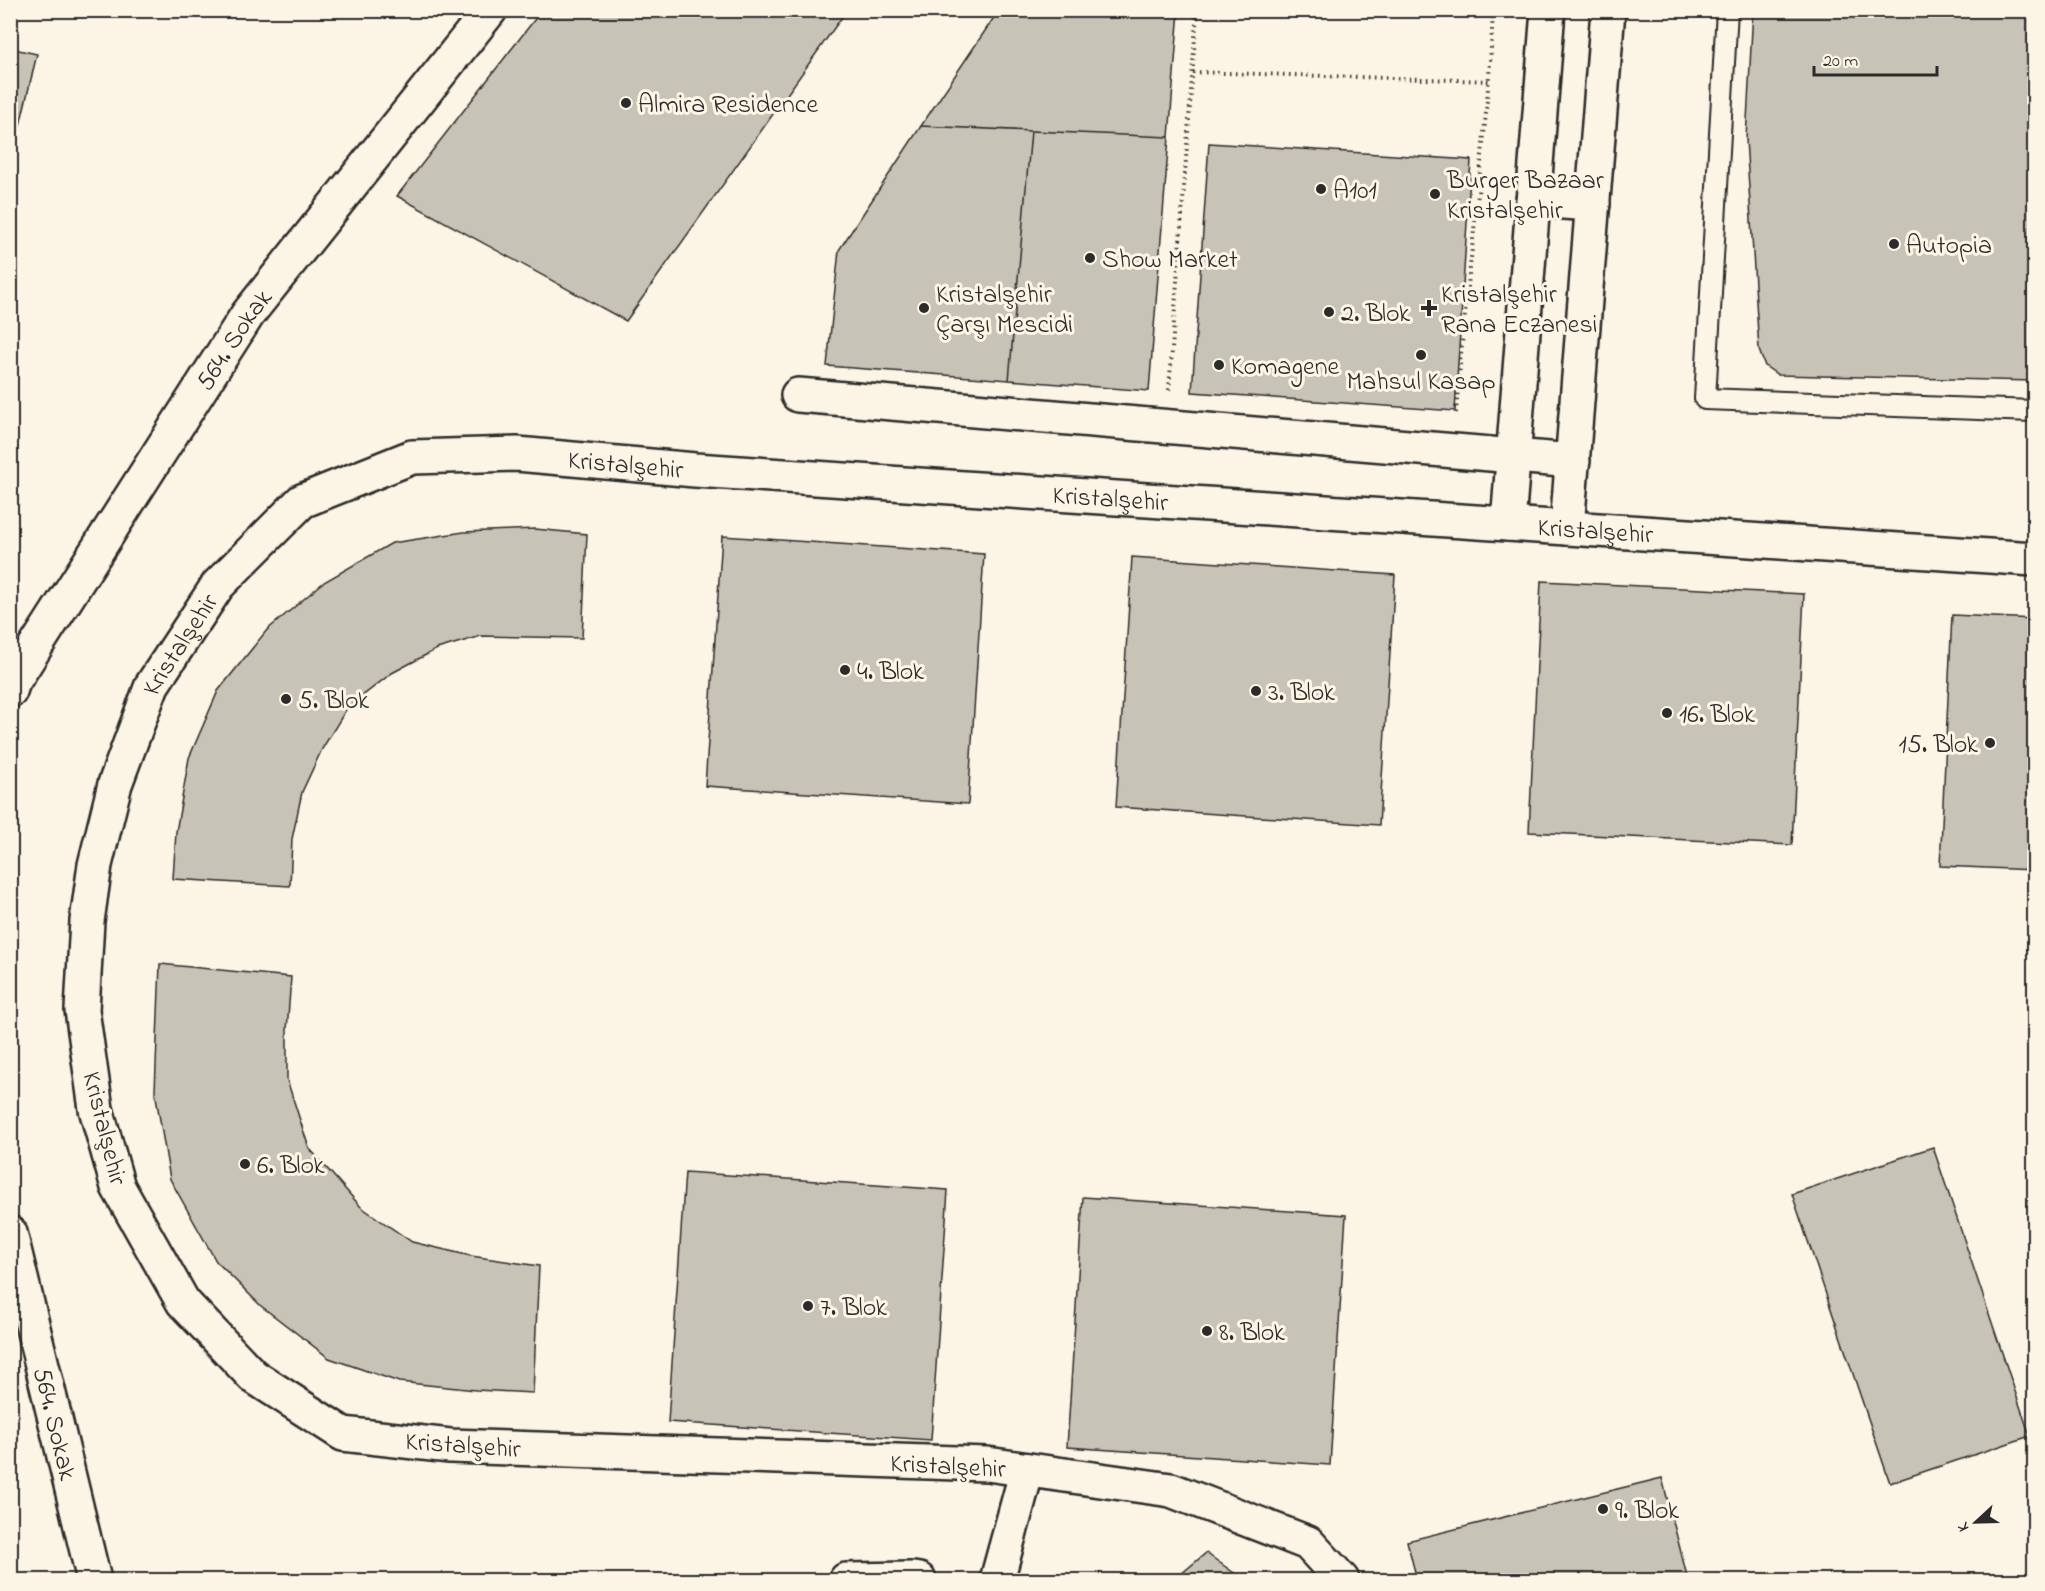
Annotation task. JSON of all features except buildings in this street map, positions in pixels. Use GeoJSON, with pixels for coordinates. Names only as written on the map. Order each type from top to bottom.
{"type":"FeatureCollection","features":[{"type":"Feature","properties":{"kind":"street","name":"564. Sokak"},"geometry":{"type":"LineString","coordinates":[[10,691],[13,682],[248,314],[490,10]]}},
{"type":"Feature","properties":{"kind":"street"},"geometry":{"type":"LineString","coordinates":[[1508,524],[1548,10]]}},
{"type":"Feature","properties":{"kind":"street"},"geometry":{"type":"LineString","coordinates":[[1568,528],[1608,10]]}},
{"type":"Feature","properties":{"kind":"street"},"geometry":{"type":"LineString","coordinates":[[1533,200],[1593,204]]}},
{"type":"Feature","properties":{"kind":"street"},"geometry":{"type":"LineString","coordinates":[[798,395],[1573,460]]}},
{"type":"Feature","properties":{"kind":"street","name":"Kristalşehir"},"geometry":{"type":"LineString","coordinates":[[1342,1581],[1308,1543],[1171,1490],[987,1464],[450,1446],[343,1434],[253,1376],[183,1302],[118,1187],[96,1109],[82,1010],[87,921],[95,865],[115,784],[152,685],[218,585],[302,501],[412,458],[518,454],[695,470],[2034,559]]}},
{"type":"Feature","properties":{"kind":"street","name":"564. Sokak"},"geometry":{"type":"LineString","coordinates":[[10,1233],[94,1581]]}},
{"type":"Feature","properties":{"kind":"street"},"geometry":{"type":"LineString","coordinates":[[997,1581],[1028,1470]]}},
{"type":"Feature","properties":{"kind":"street"},"geometry":{"type":"LineString","coordinates":[[846,1581],[913,1579],[919,1581]]}},
{"type":"Feature","properties":{"kind":"lane"},"geometry":{"type":"LineString","coordinates":[[1727,10],[1705,399],[2034,411]]}},
{"type":"Feature","properties":{"kind":"path"},"geometry":{"type":"LineString","coordinates":[[1169,394],[1197,10]]}},
{"type":"Feature","properties":{"kind":"path"},"geometry":{"type":"LineString","coordinates":[[1455,416],[1490,81],[1492,10]]}},
{"type":"Feature","properties":{"kind":"path"},"geometry":{"type":"LineString","coordinates":[[1193,72],[1490,81]]}},
{"type":"Feature","properties":{"kind":"place","name":"Almira Residence"},"geometry":{"type":"Point","coordinates":[626,103]}},
{"type":"Feature","properties":{"kind":"place","name":"A101"},"geometry":{"type":"Point","coordinates":[1321,189]}},
{"type":"Feature","properties":{"kind":"place","name":"Burger Bazaar Kristalşehir"},"geometry":{"type":"Point","coordinates":[1435,194]}},
{"type":"Feature","properties":{"kind":"place","name":"Autopia"},"geometry":{"type":"Point","coordinates":[1894,244]}},
{"type":"Feature","properties":{"kind":"place","name":"Show Market"},"geometry":{"type":"Point","coordinates":[1090,258]}},
{"type":"Feature","properties":{"kind":"place","name":"Kristalşehir Çarşı Mescidi"},"geometry":{"type":"Point","coordinates":[924,308]}},
{"type":"Feature","properties":{"kind":"place","name":"Kristalşehir Rana Eczanesi"},"geometry":{"type":"Point","coordinates":[1429,308]}},
{"type":"Feature","properties":{"kind":"place","name":"2. Blok"},"geometry":{"type":"Point","coordinates":[1329,312]}},
{"type":"Feature","properties":{"kind":"place","name":"Mahsul Kasap"},"geometry":{"type":"Point","coordinates":[1421,355]}},
{"type":"Feature","properties":{"kind":"place","name":"Komagene"},"geometry":{"type":"Point","coordinates":[1219,365]}},
{"type":"Feature","properties":{"kind":"place","name":"4. Blok"},"geometry":{"type":"Point","coordinates":[845,670]}},
{"type":"Feature","properties":{"kind":"place","name":"3. Blok"},"geometry":{"type":"Point","coordinates":[1256,691]}},
{"type":"Feature","properties":{"kind":"place","name":"5. Blok"},"geometry":{"type":"Point","coordinates":[286,699]}},
{"type":"Feature","properties":{"kind":"place","name":"16. Blok"},"geometry":{"type":"Point","coordinates":[1667,713]}},
{"type":"Feature","properties":{"kind":"place","name":"15. Blok"},"geometry":{"type":"Point","coordinates":[1990,743]}},
{"type":"Feature","properties":{"kind":"place","name":"6. Blok"},"geometry":{"type":"Point","coordinates":[245,1164]}},
{"type":"Feature","properties":{"kind":"place","name":"7. Blok"},"geometry":{"type":"Point","coordinates":[808,1306]}},
{"type":"Feature","properties":{"kind":"place","name":"8. Blok"},"geometry":{"type":"Point","coordinates":[1207,1331]}},
{"type":"Feature","properties":{"kind":"place","name":"9. Blok"},"geometry":{"type":"Point","coordinates":[1603,1509]}}]}
